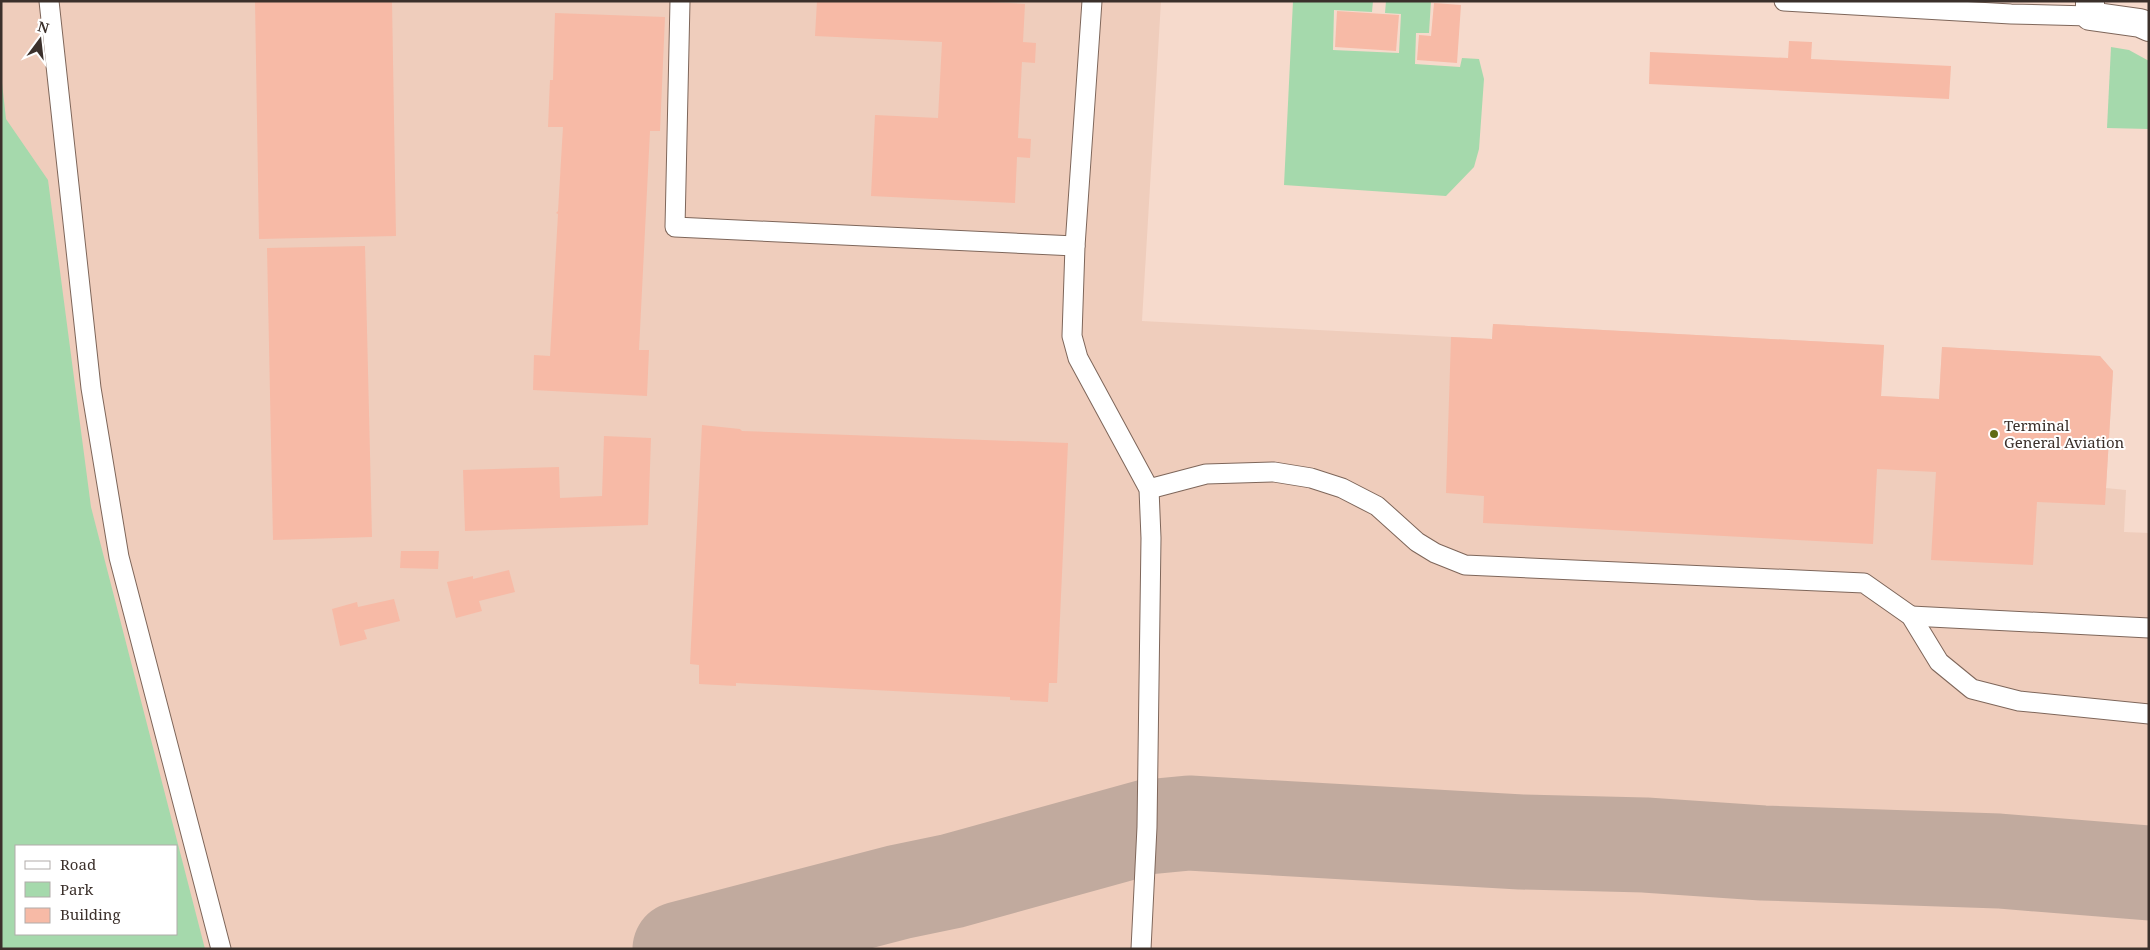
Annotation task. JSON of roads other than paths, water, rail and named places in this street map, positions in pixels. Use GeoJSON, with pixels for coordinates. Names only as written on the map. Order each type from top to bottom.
{"type":"FeatureCollection","features":[{"type":"Feature","properties":{"kind":"street"},"geometry":{"type":"LineString","coordinates":[[2090,9],[2140,23],[2149,28]]}},
{"type":"Feature","properties":{"kind":"lane"},"geometry":{"type":"LineString","coordinates":[[49,1],[91,388],[119,557],[221,949]]}},
{"type":"Feature","properties":{"kind":"lane"},"geometry":{"type":"LineString","coordinates":[[680,1],[675,227],[1074,246]]}},
{"type":"Feature","properties":{"kind":"lane"},"geometry":{"type":"LineString","coordinates":[[1092,1],[1074,246],[1072,336],[1078,358],[1148,489],[1151,538],[1147,827],[1141,949]]}},
{"type":"Feature","properties":{"kind":"lane"},"geometry":{"type":"LineString","coordinates":[[1784,1],[2011,14],[2090,9]]}},
{"type":"Feature","properties":{"kind":"lane"},"geometry":{"type":"LineString","coordinates":[[1148,489],[1206,474],[1274,472],[1312,478],[1342,488],[1377,506],[1417,542],[1435,553],[1465,565],[1864,583],[1911,616],[1939,662],[1972,689],[2020,701],[2149,714]]}},
{"type":"Feature","properties":{"kind":"lane"},"geometry":{"type":"LineString","coordinates":[[1911,616],[2149,628]]}},
{"type":"Feature","properties":{"kind":"place","name":"Terminal General Aviation"},"geometry":{"type":"Point","coordinates":[1994,434]}}]}
